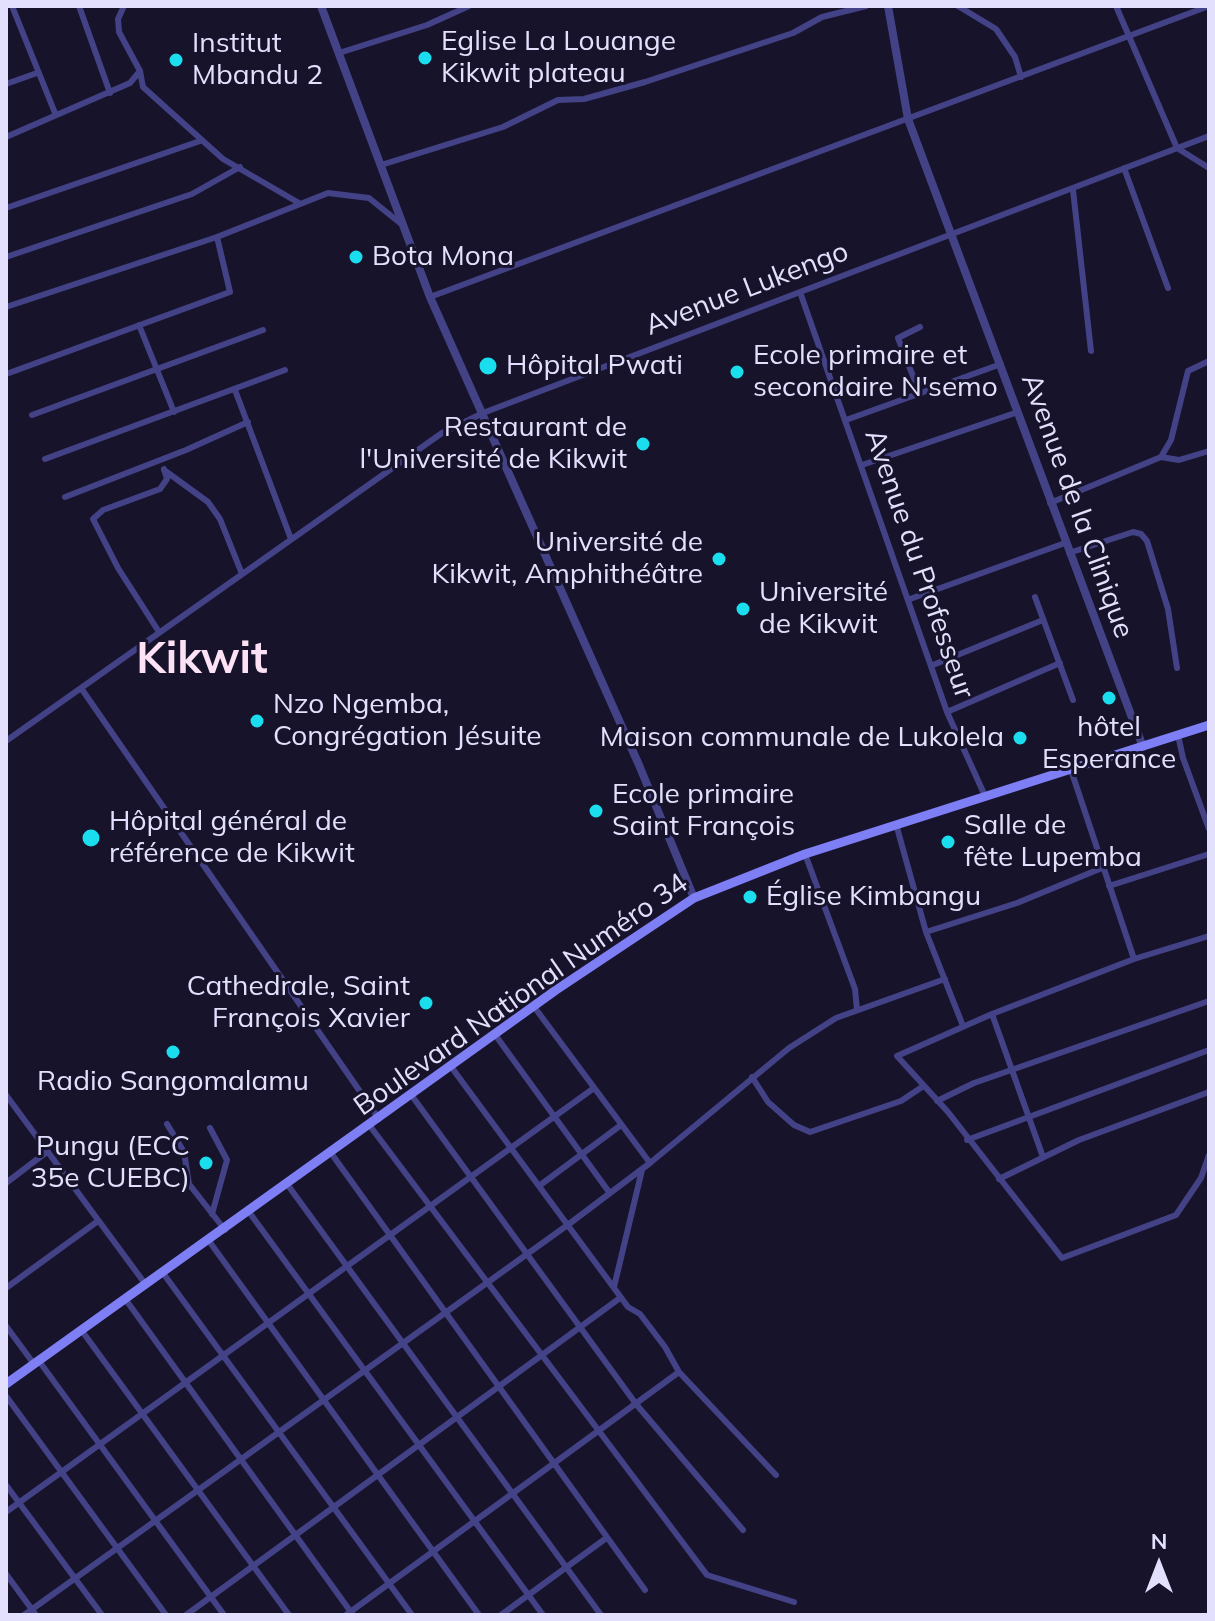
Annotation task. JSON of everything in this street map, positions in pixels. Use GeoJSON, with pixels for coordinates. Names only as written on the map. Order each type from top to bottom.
{"type":"FeatureCollection","features":[{"type":"Feature","properties":{"kind":"main road","name":"Boulevard National Numéro 34"},"geometry":{"type":"LineString","coordinates":[[6,1384],[648,926],[694,898],[805,854],[1209,725]]}},
{"type":"Feature","properties":{"kind":"street"},"geometry":{"type":"LineString","coordinates":[[12,6],[55,113]]}},
{"type":"Feature","properties":{"kind":"street"},"geometry":{"type":"LineString","coordinates":[[79,6],[110,93]]}},
{"type":"Feature","properties":{"kind":"street"},"geometry":{"type":"LineString","coordinates":[[124,6],[118,19],[119,32],[140,71],[143,87],[200,141],[299,203]]}},
{"type":"Feature","properties":{"kind":"street"},"geometry":{"type":"LineString","coordinates":[[321,6],[430,297],[694,898]]}},
{"type":"Feature","properties":{"kind":"street"},"geometry":{"type":"LineString","coordinates":[[339,53],[427,25],[469,6]]}},
{"type":"Feature","properties":{"kind":"street"},"geometry":{"type":"LineString","coordinates":[[381,165],[503,127],[558,100],[584,99],[645,82],[793,33],[822,17],[866,6]]}},
{"type":"Feature","properties":{"kind":"street","name":"Avenue de la Clinique"},"geometry":{"type":"LineString","coordinates":[[888,6],[908,119],[1143,747]]}},
{"type":"Feature","properties":{"kind":"street"},"geometry":{"type":"LineString","coordinates":[[958,6],[996,29],[1015,57],[1021,77]]}},
{"type":"Feature","properties":{"kind":"street"},"geometry":{"type":"LineString","coordinates":[[1116,6],[1177,148],[1209,168]]}},
{"type":"Feature","properties":{"kind":"street"},"geometry":{"type":"LineString","coordinates":[[430,297],[1209,6]]}},
{"type":"Feature","properties":{"kind":"street"},"geometry":{"type":"LineString","coordinates":[[6,18],[15,15]]}},
{"type":"Feature","properties":{"kind":"street"},"geometry":{"type":"LineString","coordinates":[[6,137],[55,113],[110,93],[130,83],[140,71]]}},
{"type":"Feature","properties":{"kind":"street"},"geometry":{"type":"LineString","coordinates":[[6,84],[37,73]]}},
{"type":"Feature","properties":{"kind":"street","name":"Avenue Lukengo"},"geometry":{"type":"LineString","coordinates":[[6,741],[418,448],[483,413],[1209,136]]}},
{"type":"Feature","properties":{"kind":"street"},"geometry":{"type":"LineString","coordinates":[[6,208],[200,141]]}},
{"type":"Feature","properties":{"kind":"street"},"geometry":{"type":"LineString","coordinates":[[6,257],[192,194],[240,167]]}},
{"type":"Feature","properties":{"kind":"street"},"geometry":{"type":"LineString","coordinates":[[1124,168],[1168,288]]}},
{"type":"Feature","properties":{"kind":"street"},"geometry":{"type":"LineString","coordinates":[[1073,190],[1091,351]]}},
{"type":"Feature","properties":{"kind":"street"},"geometry":{"type":"LineString","coordinates":[[6,307],[217,237],[328,193],[359,195],[387,209],[404,227]]}},
{"type":"Feature","properties":{"kind":"street"},"geometry":{"type":"LineString","coordinates":[[9,373],[232,290],[217,237]]}},
{"type":"Feature","properties":{"kind":"street","name":"Avenue du Professeur"},"geometry":{"type":"LineString","coordinates":[[800,292],[910,599],[947,712],[985,796]]}},
{"type":"Feature","properties":{"kind":"street"},"geometry":{"type":"LineString","coordinates":[[139,325],[174,412]]}},
{"type":"Feature","properties":{"kind":"street"},"geometry":{"type":"LineString","coordinates":[[920,327],[898,338],[920,394]]}},
{"type":"Feature","properties":{"kind":"street"},"geometry":{"type":"LineString","coordinates":[[32,415],[263,330]]}},
{"type":"Feature","properties":{"kind":"street"},"geometry":{"type":"LineString","coordinates":[[1161,457],[1171,440],[1188,371],[1209,361]]}},
{"type":"Feature","properties":{"kind":"street"},"geometry":{"type":"LineString","coordinates":[[846,420],[1001,364]]}},
{"type":"Feature","properties":{"kind":"street"},"geometry":{"type":"LineString","coordinates":[[45,459],[285,370]]}},
{"type":"Feature","properties":{"kind":"street"},"geometry":{"type":"LineString","coordinates":[[235,390],[291,539]]}},
{"type":"Feature","properties":{"kind":"street"},"geometry":{"type":"LineString","coordinates":[[862,465],[1018,412]]}},
{"type":"Feature","properties":{"kind":"street"},"geometry":{"type":"LineString","coordinates":[[65,497],[248,422]]}},
{"type":"Feature","properties":{"kind":"street"},"geometry":{"type":"LineString","coordinates":[[1050,503],[1161,457],[1179,460],[1209,451]]}},
{"type":"Feature","properties":{"kind":"street"},"geometry":{"type":"LineString","coordinates":[[156,462],[208,502],[220,519],[242,574]]}},
{"type":"Feature","properties":{"kind":"street"},"geometry":{"type":"LineString","coordinates":[[159,632],[118,568],[93,519],[103,510],[160,489],[167,479],[164,469]]}},
{"type":"Feature","properties":{"kind":"street"},"geometry":{"type":"LineString","coordinates":[[1069,553],[1133,532],[1141,534],[1147,541],[1168,609],[1177,668]]}},
{"type":"Feature","properties":{"kind":"street"},"geometry":{"type":"LineString","coordinates":[[910,599],[1065,543]]}},
{"type":"Feature","properties":{"kind":"street"},"geometry":{"type":"LineString","coordinates":[[1035,597],[1073,700]]}},
{"type":"Feature","properties":{"kind":"street"},"geometry":{"type":"LineString","coordinates":[[933,665],[1043,620]]}},
{"type":"Feature","properties":{"kind":"street"},"geometry":{"type":"LineString","coordinates":[[947,712],[1060,663]]}},
{"type":"Feature","properties":{"kind":"street"},"geometry":{"type":"LineString","coordinates":[[81,688],[380,1119]]}},
{"type":"Feature","properties":{"kind":"street"},"geometry":{"type":"LineString","coordinates":[[1178,735],[1183,758],[1209,829]]}},
{"type":"Feature","properties":{"kind":"street"},"geometry":{"type":"LineString","coordinates":[[1071,770],[1134,959]]}},
{"type":"Feature","properties":{"kind":"street"},"geometry":{"type":"LineString","coordinates":[[896,824],[926,932],[963,1026]]}},
{"type":"Feature","properties":{"kind":"street"},"geometry":{"type":"LineString","coordinates":[[805,854],[855,989],[857,1010]]}},
{"type":"Feature","properties":{"kind":"street"},"geometry":{"type":"LineString","coordinates":[[1109,886],[1209,854]]}},
{"type":"Feature","properties":{"kind":"street"},"geometry":{"type":"LineString","coordinates":[[926,932],[1017,903],[1102,868]]}},
{"type":"Feature","properties":{"kind":"street"},"geometry":{"type":"LineString","coordinates":[[1209,936],[1134,959],[992,1014],[897,1056],[937,1101],[1062,1258],[1176,1215],[1201,1178],[1209,1155]]}},
{"type":"Feature","properties":{"kind":"street"},"geometry":{"type":"LineString","coordinates":[[24,1615],[34,1612],[486,1280],[569,1224],[650,1163],[789,1048],[836,1018],[945,979]]}},
{"type":"Feature","properties":{"kind":"street"},"geometry":{"type":"LineString","coordinates":[[937,1101],[974,1083],[1209,1001]]}},
{"type":"Feature","properties":{"kind":"street"},"geometry":{"type":"LineString","coordinates":[[535,1008],[650,1163]]}},
{"type":"Feature","properties":{"kind":"street"},"geometry":{"type":"LineString","coordinates":[[992,1014],[1043,1157]]}},
{"type":"Feature","properties":{"kind":"street"},"geometry":{"type":"LineString","coordinates":[[496,1036],[609,1192]]}},
{"type":"Feature","properties":{"kind":"street"},"geometry":{"type":"LineString","coordinates":[[967,1140],[1209,1050]]}},
{"type":"Feature","properties":{"kind":"street"},"geometry":{"type":"LineString","coordinates":[[452,1068],[569,1224],[620,1298],[640,1314],[679,1372],[776,1475]]}},
{"type":"Feature","properties":{"kind":"street"},"geometry":{"type":"LineString","coordinates":[[752,1077],[768,1102],[794,1125],[810,1132],[901,1101],[922,1087]]}},
{"type":"Feature","properties":{"kind":"street"},"geometry":{"type":"LineString","coordinates":[[6,1512],[594,1088]]}},
{"type":"Feature","properties":{"kind":"street"},"geometry":{"type":"LineString","coordinates":[[999,1179],[1079,1140],[1209,1092]]}},
{"type":"Feature","properties":{"kind":"street"},"geometry":{"type":"LineString","coordinates":[[6,1095],[146,1285]]}},
{"type":"Feature","properties":{"kind":"street"},"geometry":{"type":"LineString","coordinates":[[412,1096],[636,1404],[743,1530]]}},
{"type":"Feature","properties":{"kind":"street"},"geometry":{"type":"LineString","coordinates":[[167,1124],[184,1152],[189,1184],[225,1230]]}},
{"type":"Feature","properties":{"kind":"street"},"geometry":{"type":"LineString","coordinates":[[539,1186],[621,1125]]}},
{"type":"Feature","properties":{"kind":"street"},"geometry":{"type":"LineString","coordinates":[[370,1126],[707,1575],[794,1602]]}},
{"type":"Feature","properties":{"kind":"street"},"geometry":{"type":"LineString","coordinates":[[210,1128],[227,1160],[212,1214]]}},
{"type":"Feature","properties":{"kind":"street"},"geometry":{"type":"LineString","coordinates":[[6,1183],[48,1151]]}},
{"type":"Feature","properties":{"kind":"street"},"geometry":{"type":"LineString","coordinates":[[331,1153],[388,1236],[501,1387],[605,1539],[645,1590]]}},
{"type":"Feature","properties":{"kind":"street"},"geometry":{"type":"LineString","coordinates":[[614,1287],[642,1168]]}},
{"type":"Feature","properties":{"kind":"street"},"geometry":{"type":"LineString","coordinates":[[287,1184],[601,1615]]}},
{"type":"Feature","properties":{"kind":"street"},"geometry":{"type":"LineString","coordinates":[[249,1212],[543,1615]]}},
{"type":"Feature","properties":{"kind":"street"},"geometry":{"type":"LineString","coordinates":[[6,1288],[98,1221]]}},
{"type":"Feature","properties":{"kind":"street"},"geometry":{"type":"LineString","coordinates":[[209,1241],[266,1325],[479,1615]]}},
{"type":"Feature","properties":{"kind":"street"},"geometry":{"type":"LineString","coordinates":[[163,1273],[412,1615]]}},
{"type":"Feature","properties":{"kind":"street"},"geometry":{"type":"LineString","coordinates":[[186,1615],[620,1298]]}},
{"type":"Feature","properties":{"kind":"street"},"geometry":{"type":"LineString","coordinates":[[126,1300],[297,1535],[350,1614],[679,1372]]}},
{"type":"Feature","properties":{"kind":"street"},"geometry":{"type":"LineString","coordinates":[[6,1326],[100,1445],[224,1615]]}},
{"type":"Feature","properties":{"kind":"street"},"geometry":{"type":"LineString","coordinates":[[82,1331],[289,1615]]}},
{"type":"Feature","properties":{"kind":"street"},"geometry":{"type":"LineString","coordinates":[[6,1396],[166,1615]]}},
{"type":"Feature","properties":{"kind":"street"},"geometry":{"type":"LineString","coordinates":[[6,1485],[102,1615]]}},
{"type":"Feature","properties":{"kind":"street"},"geometry":{"type":"LineString","coordinates":[[501,1615],[605,1539]]}},
{"type":"Feature","properties":{"kind":"street"},"geometry":{"type":"LineString","coordinates":[[6,1574],[34,1612]]}},
{"type":"Feature","properties":{"kind":"place","name":"Eglise La Louange Kikwit plateau"},"geometry":{"type":"Point","coordinates":[425,58]}},
{"type":"Feature","properties":{"kind":"place","name":"Institut Mbandu 2"},"geometry":{"type":"Point","coordinates":[176,60]}},
{"type":"Feature","properties":{"kind":"place","name":"Bota Mona"},"geometry":{"type":"Point","coordinates":[356,257]}},
{"type":"Feature","properties":{"kind":"place","name":"Hôpital Pwati"},"geometry":{"type":"Point","coordinates":[488,366]}},
{"type":"Feature","properties":{"kind":"place","name":"Ecole primaire et secondaire N'semo"},"geometry":{"type":"Point","coordinates":[737,372]}},
{"type":"Feature","properties":{"kind":"place","name":"Restaurant de l'Université de Kikwit"},"geometry":{"type":"Point","coordinates":[643,444]}},
{"type":"Feature","properties":{"kind":"place","name":"Université de Kikwit, Amphithéâtre"},"geometry":{"type":"Point","coordinates":[719,559]}},
{"type":"Feature","properties":{"kind":"place","name":"Université de Kikwit"},"geometry":{"type":"Point","coordinates":[743,609]}},
{"type":"Feature","properties":{"kind":"place","name":"hôtel Esperance"},"geometry":{"type":"Point","coordinates":[1109,698]}},
{"type":"Feature","properties":{"kind":"place","name":"Nzo Ngemba, Congrégation Jésuite"},"geometry":{"type":"Point","coordinates":[257,721]}},
{"type":"Feature","properties":{"kind":"place","name":"Maison communale de Lukolela"},"geometry":{"type":"Point","coordinates":[1020,738]}},
{"type":"Feature","properties":{"kind":"place","name":"Ecole primaire Saint François"},"geometry":{"type":"Point","coordinates":[596,811]}},
{"type":"Feature","properties":{"kind":"place","name":"Hôpital général de référence de Kikwit"},"geometry":{"type":"Point","coordinates":[91,838]}},
{"type":"Feature","properties":{"kind":"place","name":"Salle de fête Lupemba"},"geometry":{"type":"Point","coordinates":[948,842]}},
{"type":"Feature","properties":{"kind":"place","name":"Église Kimbangu"},"geometry":{"type":"Point","coordinates":[750,897]}},
{"type":"Feature","properties":{"kind":"place","name":"Cathedrale, Saint François Xavier"},"geometry":{"type":"Point","coordinates":[426,1003]}},
{"type":"Feature","properties":{"kind":"place","name":"Radio Sangomalamu"},"geometry":{"type":"Point","coordinates":[173,1052]}},
{"type":"Feature","properties":{"kind":"place","name":"Pungu (ECC 35e CUEBC)"},"geometry":{"type":"Point","coordinates":[206,1163]}},
{"type":"Feature","properties":{"kind":"district","name":"Kikwit"},"geometry":{"type":"Point","coordinates":[202,660]}}]}
